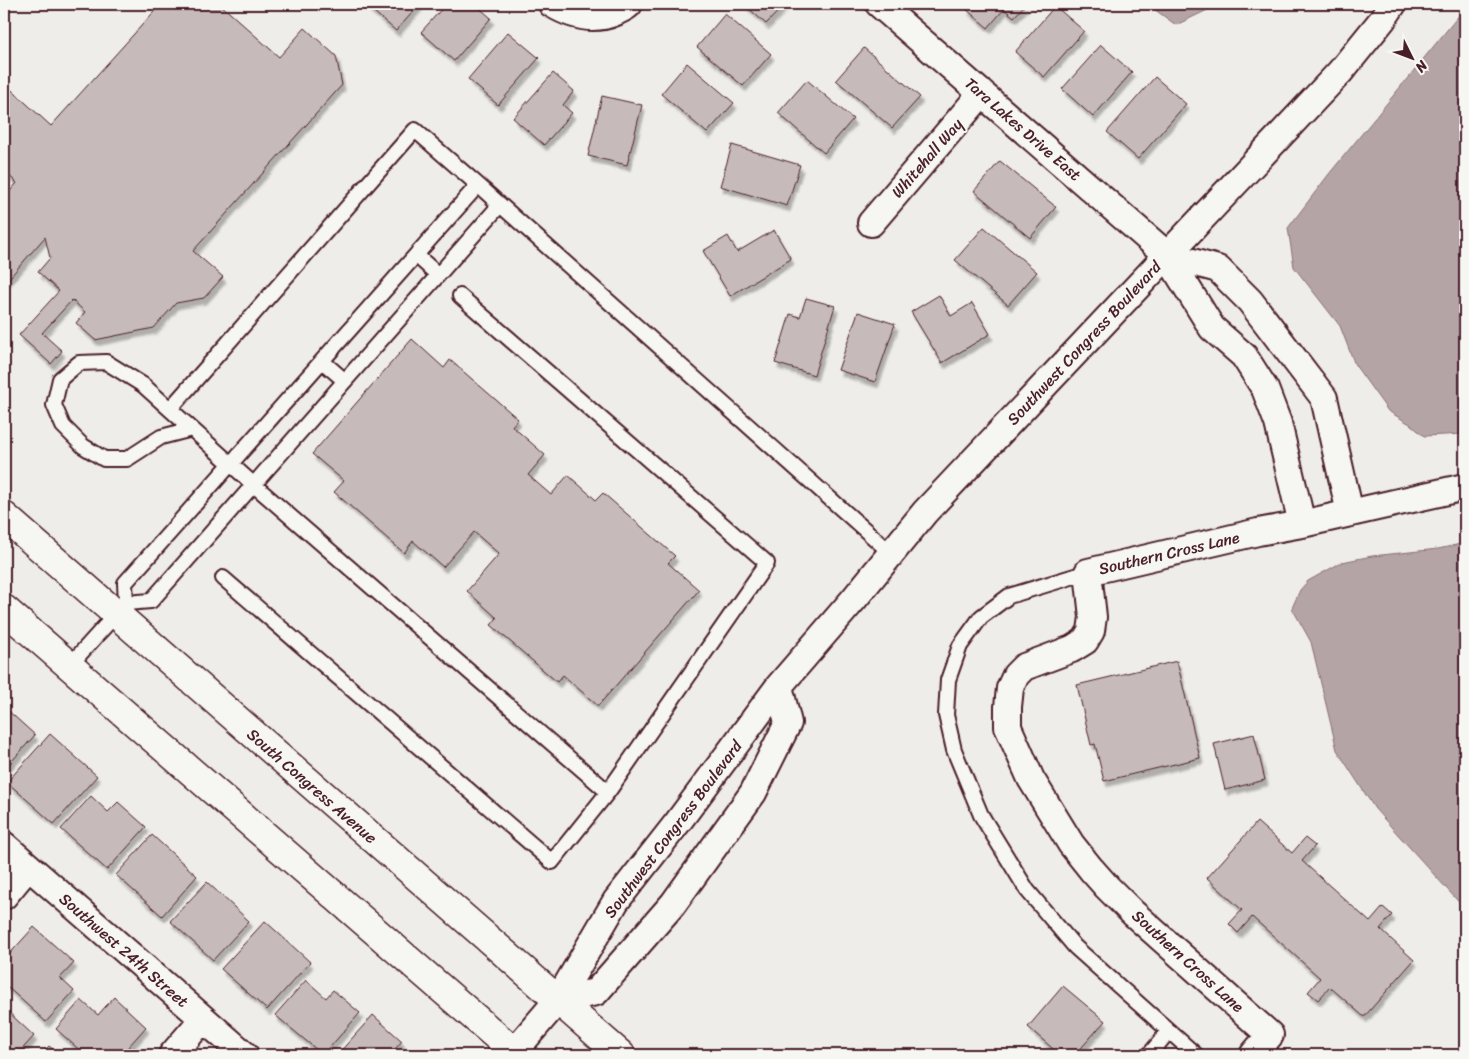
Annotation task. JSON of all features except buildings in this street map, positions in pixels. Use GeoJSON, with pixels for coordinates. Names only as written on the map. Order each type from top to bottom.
{"type":"FeatureCollection","features":[{"type":"Feature","properties":{"kind":"main road","name":"South Congress Avenue"},"geometry":{"type":"LineString","coordinates":[[4,516],[120,609],[621,1055]]}},
{"type":"Feature","properties":{"kind":"main road"},"geometry":{"type":"LineString","coordinates":[[4,609],[514,1054]]}},
{"type":"Feature","properties":{"kind":"street"},"geometry":{"type":"LineString","coordinates":[[552,4],[567,13],[587,18],[607,16],[629,4]]}},
{"type":"Feature","properties":{"kind":"street","name":"Tara Lakes Drive East"},"geometry":{"type":"LineString","coordinates":[[879,4],[1167,255],[1212,328],[1244,356],[1265,390],[1278,423],[1302,524]]}},
{"type":"Feature","properties":{"kind":"street","name":"Southwest Congress Boulevard"},"geometry":{"type":"LineString","coordinates":[[514,1054],[558,1000],[616,901],[678,822],[779,686],[854,600],[925,512],[1340,72],[1393,4]]}},
{"type":"Feature","properties":{"kind":"street","name":"Whitehall Way"},"geometry":{"type":"LineString","coordinates":[[871,223],[982,93]]}},
{"type":"Feature","properties":{"kind":"street","name":"Tara Lakes Drive East"},"geometry":{"type":"LineString","coordinates":[[1167,255],[1218,269],[1250,302],[1324,398],[1350,513]]}},
{"type":"Feature","properties":{"kind":"street","name":"Southern Cross Lane"},"geometry":{"type":"LineString","coordinates":[[1253,1055],[1270,1035],[1106,887],[1071,844],[1031,779],[1008,727],[1010,688],[1016,675],[1024,667],[1072,649],[1085,641],[1091,630],[1093,617],[1088,572],[1258,532],[1302,524],[1465,487]]}},
{"type":"Feature","properties":{"kind":"street"},"geometry":{"type":"LineString","coordinates":[[558,1000],[596,992],[673,904],[747,801],[788,723],[779,686]]}},
{"type":"Feature","properties":{"kind":"street","name":"Southwest 24th Street"},"geometry":{"type":"LineString","coordinates":[[4,845],[245,1055]]}},
{"type":"Feature","properties":{"kind":"street"},"geometry":{"type":"LineString","coordinates":[[4,896],[28,866]]}},
{"type":"Feature","properties":{"kind":"street"},"geometry":{"type":"LineString","coordinates":[[172,1055],[203,1019]]}},
{"type":"Feature","properties":{"kind":"lane"},"geometry":{"type":"LineString","coordinates":[[170,409],[415,130],[892,553]]}},
{"type":"Feature","properties":{"kind":"lane"},"geometry":{"type":"LineString","coordinates":[[70,665],[120,609],[125,582],[478,185]]}},
{"type":"Feature","properties":{"kind":"lane"},"geometry":{"type":"LineString","coordinates":[[120,609],[150,601],[499,206]]}},
{"type":"Feature","properties":{"kind":"lane"},"geometry":{"type":"LineString","coordinates":[[416,255],[438,275]]}},
{"type":"Feature","properties":{"kind":"lane"},"geometry":{"type":"LineString","coordinates":[[223,578],[552,862],[608,792],[766,563],[460,296]]}},
{"type":"Feature","properties":{"kind":"lane"},"geometry":{"type":"LineString","coordinates":[[322,361],[345,381]]}},
{"type":"Feature","properties":{"kind":"lane"},"geometry":{"type":"LineString","coordinates":[[192,429],[162,437],[127,460],[104,458],[83,446],[63,426],[54,405],[60,379],[79,363],[106,362],[144,385],[170,409],[192,429],[230,464],[608,792]]}},
{"type":"Feature","properties":{"kind":"lane"},"geometry":{"type":"LineString","coordinates":[[1088,572],[1009,596],[981,617],[960,646],[948,680],[946,715],[954,750],[981,815],[1027,890],[1075,947],[1196,1055]]}},
{"type":"Feature","properties":{"kind":"lane"},"geometry":{"type":"LineString","coordinates":[[1149,1055],[1169,1031]]}},
{"type":"Feature","properties":{"kind":"shaded area"},"geometry":{"type":"Polygon","coordinates":[[[1147,4],[1220,4],[1176,25],[1147,4]]]}},
{"type":"Feature","properties":{"kind":"shaded area"},"geometry":{"type":"Polygon","coordinates":[[[1465,8],[1465,434],[1424,436],[1410,424],[1388,411],[1355,365],[1340,326],[1294,267],[1288,228],[1329,174],[1465,8]]]}},
{"type":"Feature","properties":{"kind":"shaded area"},"geometry":{"type":"Polygon","coordinates":[[[1465,543],[1465,909],[1375,809],[1337,750],[1311,642],[1292,608],[1300,590],[1308,581],[1342,562],[1372,556],[1438,549],[1465,543]]]}}]}
